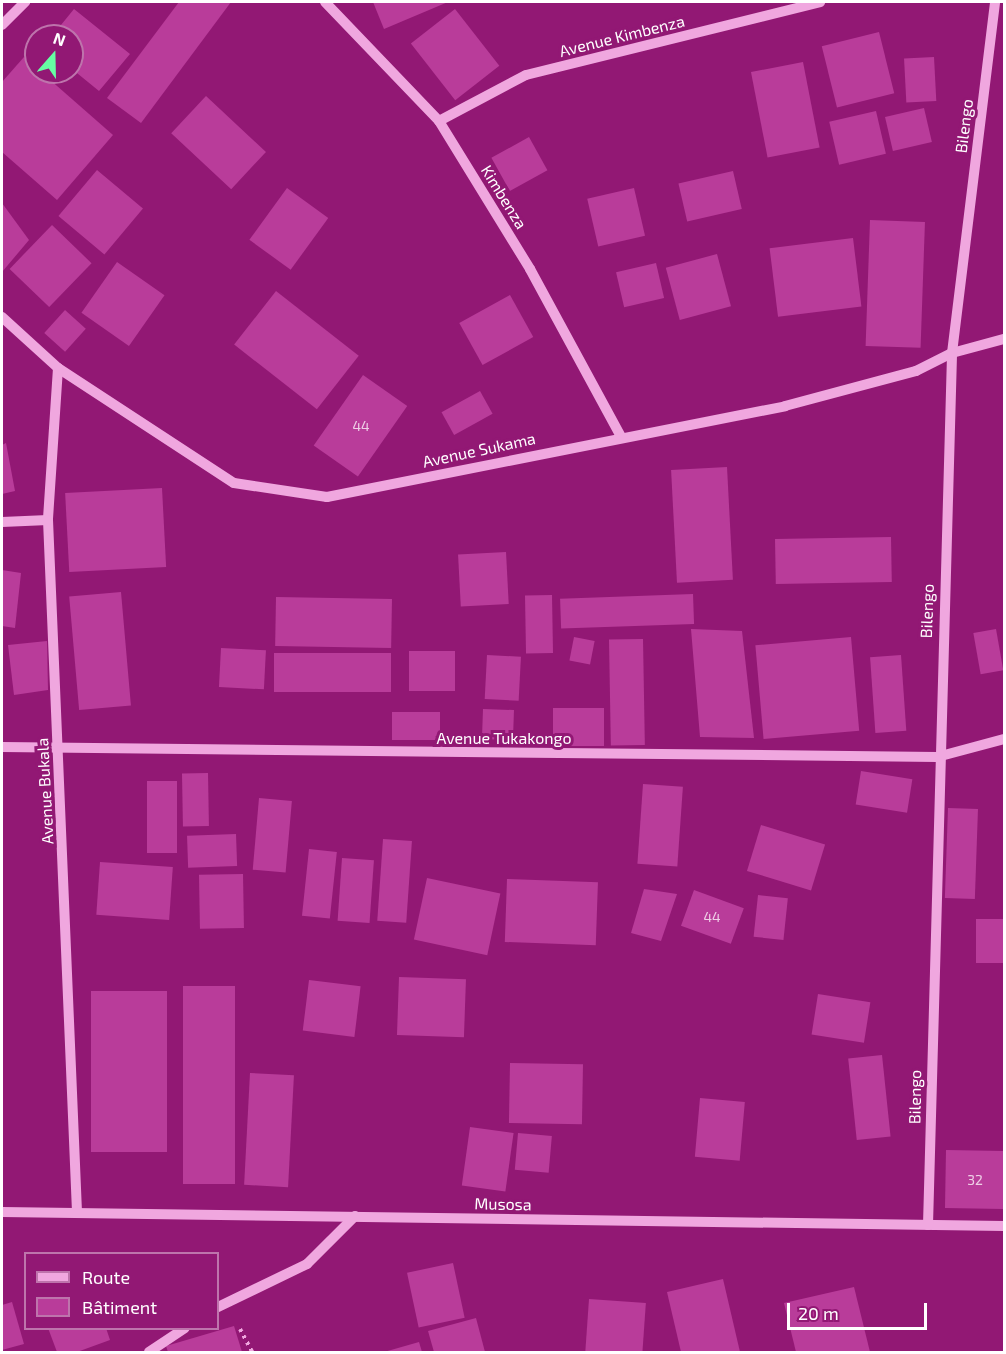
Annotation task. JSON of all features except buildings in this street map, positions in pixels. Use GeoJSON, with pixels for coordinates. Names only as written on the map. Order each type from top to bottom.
{"type":"FeatureCollection","features":[{"type":"Feature","properties":{"kind":"street"},"geometry":{"type":"LineString","coordinates":[[2,25],[25,2]]}},
{"type":"Feature","properties":{"kind":"street","name":"Kimbenza"},"geometry":{"type":"LineString","coordinates":[[326,2],[439,121],[531,269],[620,435]]}},
{"type":"Feature","properties":{"kind":"street","name":"Avenue Kimbenza"},"geometry":{"type":"LineString","coordinates":[[439,121],[526,75],[820,2]]}},
{"type":"Feature","properties":{"kind":"street","name":"Bilengo"},"geometry":{"type":"LineString","coordinates":[[928,1225],[937,757],[952,353],[995,2]]}},
{"type":"Feature","properties":{"kind":"street","name":"Avenue Sukama"},"geometry":{"type":"LineString","coordinates":[[2,317],[58,368],[234,483],[327,497],[620,435],[785,406],[916,371],[952,353],[1005,339]]}},
{"type":"Feature","properties":{"kind":"street","name":"Avenue Bukala"},"geometry":{"type":"LineString","coordinates":[[58,368],[48,520],[77,1212]]}},
{"type":"Feature","properties":{"kind":"street"},"geometry":{"type":"LineString","coordinates":[[2,522],[48,520]]}},
{"type":"Feature","properties":{"kind":"street","name":"Avenue Tukakongo"},"geometry":{"type":"LineString","coordinates":[[2,747],[937,757],[1005,739]]}},
{"type":"Feature","properties":{"kind":"street","name":"Musosa"},"geometry":{"type":"LineString","coordinates":[[2,1212],[1005,1226]]}},
{"type":"Feature","properties":{"kind":"street"},"geometry":{"type":"LineString","coordinates":[[219,1307],[307,1264],[355,1216]]}},
{"type":"Feature","properties":{"kind":"street"},"geometry":{"type":"LineString","coordinates":[[149,1353],[184,1330]]}}]}
